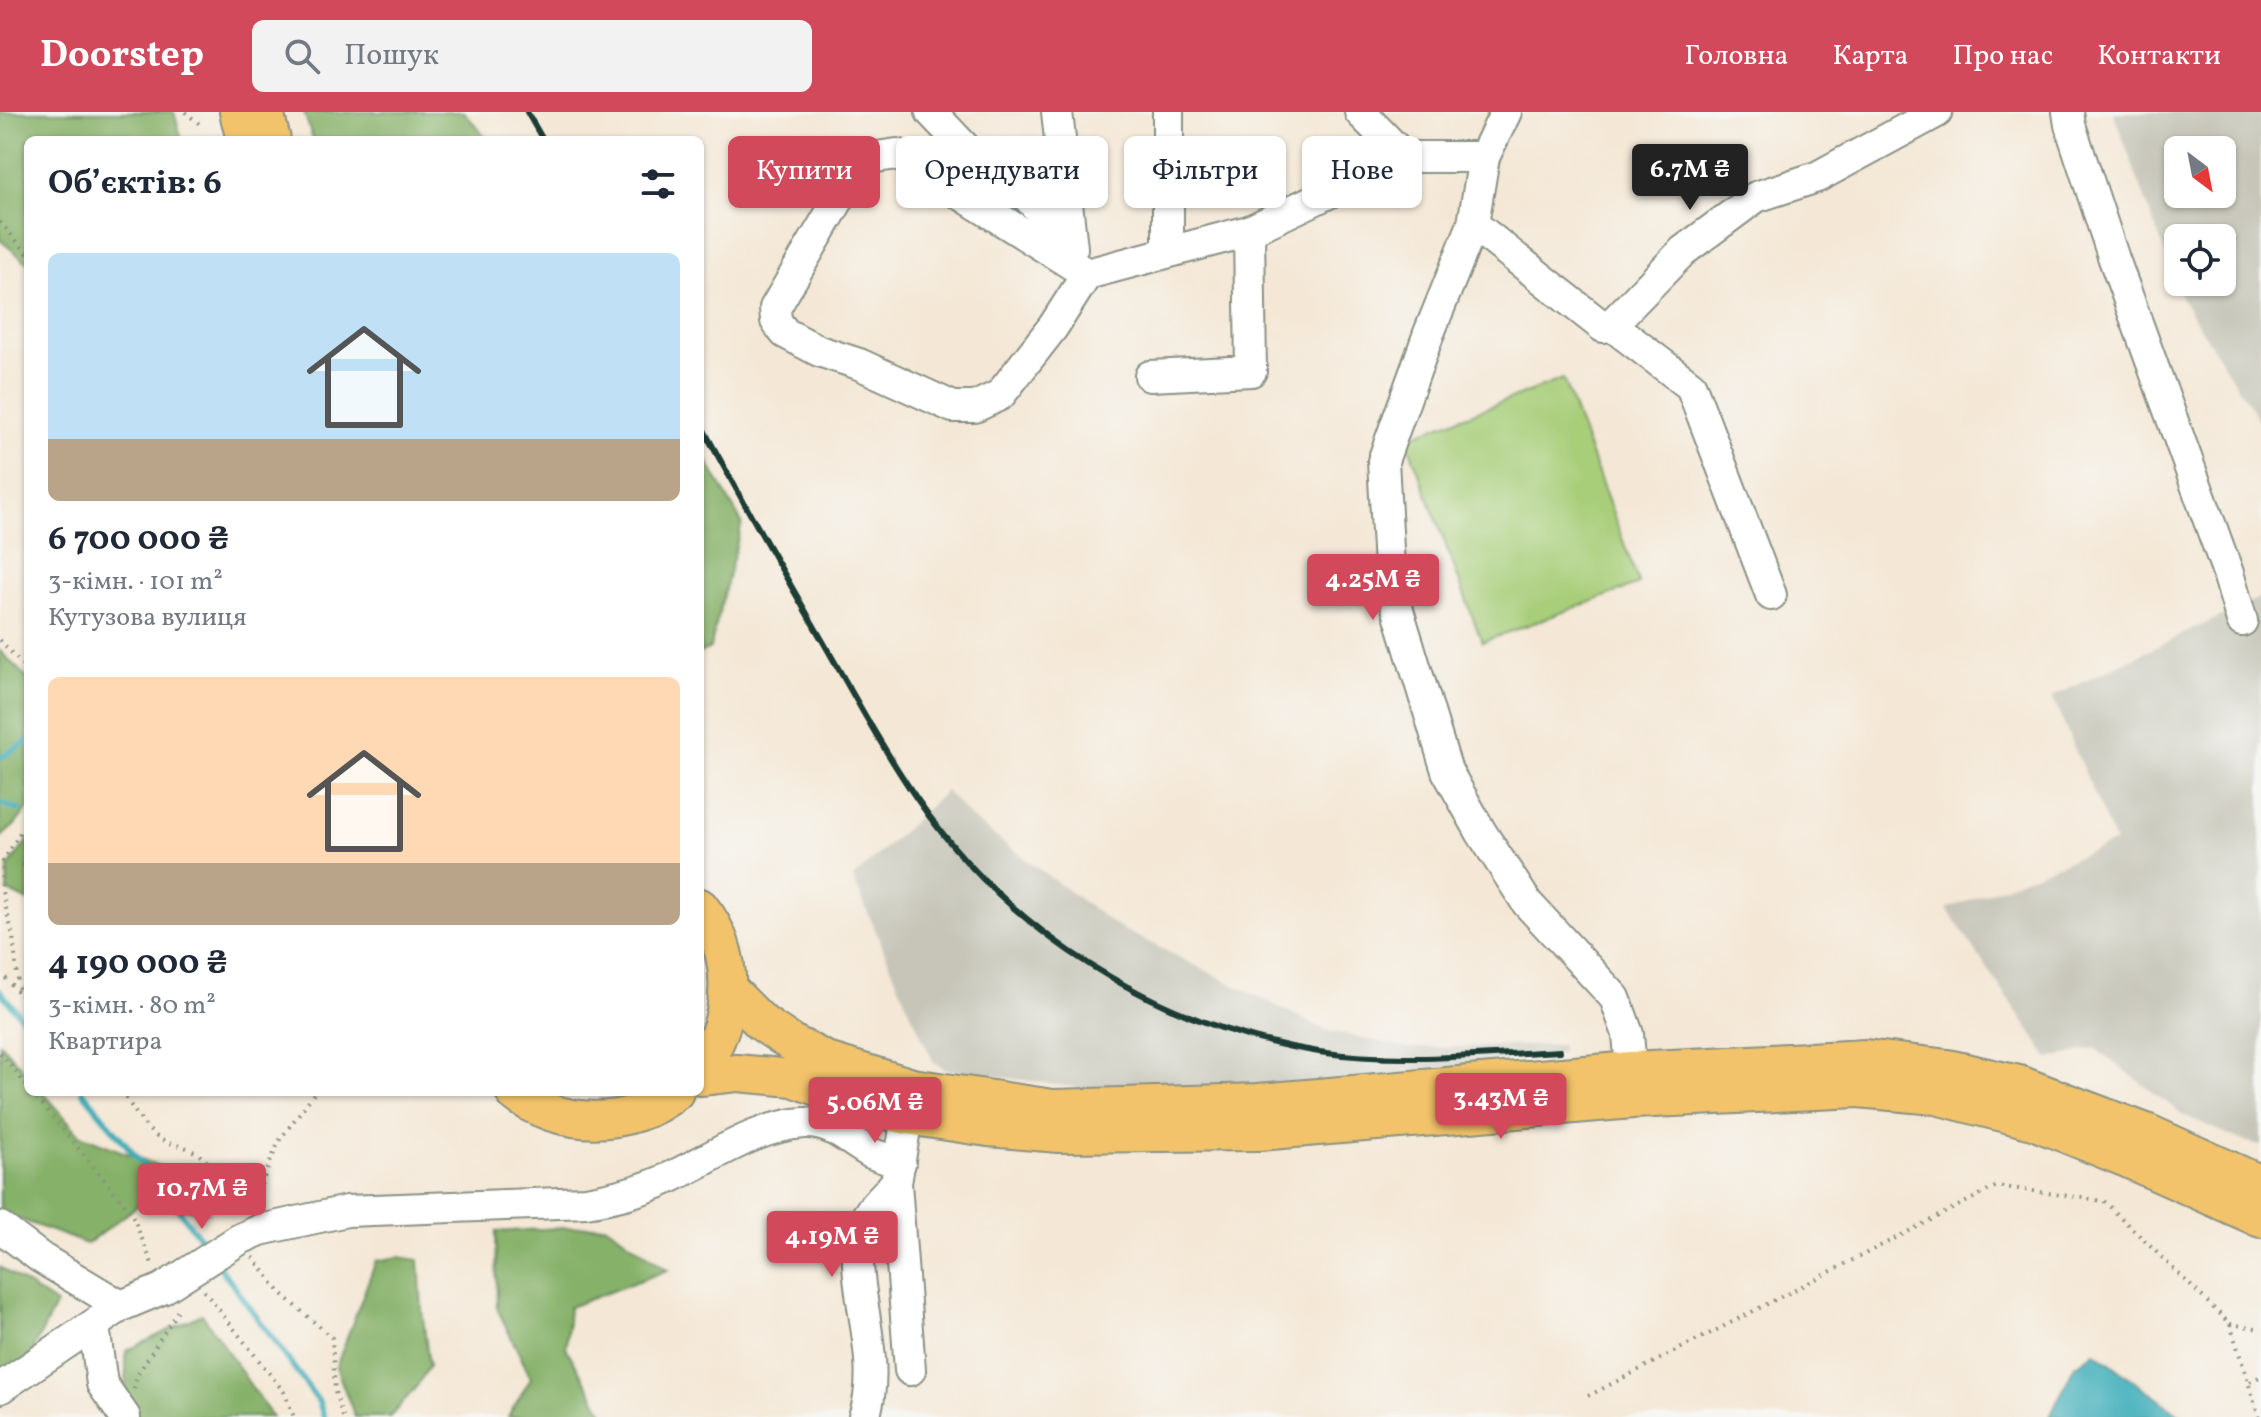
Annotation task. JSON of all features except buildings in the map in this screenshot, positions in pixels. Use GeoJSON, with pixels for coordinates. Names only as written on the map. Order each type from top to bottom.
{"type":"FeatureCollection","features":[{"type":"Feature","properties":{"kind":"main road"},"geometry":{"type":"LineString","coordinates":[[238,112],[244,136]]}},
{"type":"Feature","properties":{"kind":"main road"},"geometry":{"type":"LineString","coordinates":[[265,112],[271,136]]}},
{"type":"Feature","properties":{"kind":"main road"},"geometry":{"type":"LineString","coordinates":[[704,912],[724,952],[728,989],[726,1013],[719,1036],[704,1061]]}},
{"type":"Feature","properties":{"kind":"main road"},"geometry":{"type":"LineString","coordinates":[[728,989],[762,1023],[790,1042],[910,1102],[988,1128],[1059,1134],[1259,1132],[1866,1058],[1948,1068],[2019,1084],[2146,1132],[2261,1184]]}},
{"type":"Feature","properties":{"kind":"main road"},"geometry":{"type":"LineString","coordinates":[[704,1077],[737,1073],[793,1078],[880,1110],[910,1102]]}},
{"type":"Feature","properties":{"kind":"main road"},"geometry":{"type":"LineString","coordinates":[[1632,1085],[1858,1089],[1936,1096],[2033,1121],[2261,1219]]}},
{"type":"Feature","properties":{"kind":"main road"},"geometry":{"type":"LineString","coordinates":[[519,1096],[558,1115],[595,1121],[631,1115],[671,1096]]}},
{"type":"Feature","properties":{"kind":"street"},"geometry":{"type":"LineString","coordinates":[[931,112],[970,153],[1027,196],[1070,244],[1087,274]]}},
{"type":"Feature","properties":{"kind":"street"},"geometry":{"type":"LineString","coordinates":[[1057,112],[1070,244]]}},
{"type":"Feature","properties":{"kind":"street"},"geometry":{"type":"LineString","coordinates":[[1168,112],[1168,252]]}},
{"type":"Feature","properties":{"kind":"street"},"geometry":{"type":"LineString","coordinates":[[1360,112],[1383,136]]}},
{"type":"Feature","properties":{"kind":"street"},"geometry":{"type":"LineString","coordinates":[[1506,112],[1484,157],[1473,224],[1429,333],[1383,461],[1390,584],[1447,771],[1481,832],[1527,903],[1615,998],[1628,1034],[1632,1085]]}},
{"type":"Feature","properties":{"kind":"street"},"geometry":{"type":"LineString","coordinates":[[1473,224],[1594,323],[1603,327],[1611,325],[1683,251],[1756,197],[1817,177],[1937,112]]}},
{"type":"Feature","properties":{"kind":"street"},"geometry":{"type":"LineString","coordinates":[[2068,112],[2114,259],[2228,573],[2242,621]]}},
{"type":"Feature","properties":{"kind":"street"},"geometry":{"type":"LineString","coordinates":[[1087,274],[897,154],[870,158],[857,168],[775,308],[776,321],[785,333],[819,351],[859,364],[953,407],[975,407],[1000,395],[1053,327],[1087,274],[1249,231],[1302,206]]}},
{"type":"Feature","properties":{"kind":"street"},"geometry":{"type":"LineString","coordinates":[[1422,157],[1484,157]]}},
{"type":"Feature","properties":{"kind":"street"},"geometry":{"type":"LineString","coordinates":[[1150,376],[1251,371],[1249,231]]}},
{"type":"Feature","properties":{"kind":"street"},"geometry":{"type":"LineString","coordinates":[[1611,325],[1691,386],[1771,595]]}},
{"type":"Feature","properties":{"kind":"street"},"geometry":{"type":"LineString","coordinates":[[910,1102],[898,1173],[910,1370]]}},
{"type":"Feature","properties":{"kind":"street"},"geometry":{"type":"LineString","coordinates":[[0,1388],[121,1306],[179,1278],[240,1239],[260,1230],[347,1211],[586,1202],[611,1198],[669,1179],[724,1149],[768,1132],[805,1123],[832,1128],[898,1173]]}},
{"type":"Feature","properties":{"kind":"street"},"geometry":{"type":"LineString","coordinates":[[864,1417],[869,1402],[870,1365],[859,1280],[858,1238],[871,1210],[898,1173]]}},
{"type":"Feature","properties":{"kind":"street"},"geometry":{"type":"LineString","coordinates":[[0,1227],[41,1258],[121,1306]]}},
{"type":"Feature","properties":{"kind":"street"},"geometry":{"type":"LineString","coordinates":[[94,1326],[102,1384],[124,1416]]}},
{"type":"Feature","properties":{"kind":"path"},"geometry":{"type":"LineString","coordinates":[[185,112],[202,126]]}},
{"type":"Feature","properties":{"kind":"path"},"geometry":{"type":"LineString","coordinates":[[0,222],[24,249]]}},
{"type":"Feature","properties":{"kind":"path"},"geometry":{"type":"LineString","coordinates":[[0,640],[24,667]]}},
{"type":"Feature","properties":{"kind":"path"},"geometry":{"type":"LineString","coordinates":[[19,993],[13,936],[2,892],[3,862],[24,826]]}},
{"type":"Feature","properties":{"kind":"path"},"geometry":{"type":"LineString","coordinates":[[0,972],[24,998]]}},
{"type":"Feature","properties":{"kind":"path"},"geometry":{"type":"LineString","coordinates":[[0,1053],[24,1082]]}},
{"type":"Feature","properties":{"kind":"path"},"geometry":{"type":"LineString","coordinates":[[35,1096],[131,1212],[179,1278],[184,1299],[138,1374],[124,1416]]}},
{"type":"Feature","properties":{"kind":"path"},"geometry":{"type":"LineString","coordinates":[[124,1096],[152,1133],[169,1145],[186,1148],[208,1163],[227,1186],[236,1211],[240,1239],[279,1291],[332,1338],[335,1392],[343,1417]]}},
{"type":"Feature","properties":{"kind":"path"},"geometry":{"type":"LineString","coordinates":[[240,1239],[279,1141],[312,1096]]}},
{"type":"Feature","properties":{"kind":"path"},"geometry":{"type":"LineString","coordinates":[[1588,1396],[1997,1186],[2104,1201],[2230,1324],[2259,1417]]}},
{"type":"Feature","properties":{"kind":"path"},"geometry":{"type":"LineString","coordinates":[[179,1278],[208,1293],[284,1392],[294,1417]]}},
{"type":"Feature","properties":{"kind":"path"},"geometry":{"type":"LineString","coordinates":[[2230,1324],[2261,1329]]}},
{"type":"Feature","properties":{"kind":"path"},"geometry":{"type":"LineString","coordinates":[[2250,1382],[2261,1376]]}},
{"type":"Feature","properties":{"kind":"shaded area"},"geometry":{"type":"Polygon","coordinates":[[[2113,112],[2261,112],[2261,424],[2181,296],[2236,296],[2236,224],[2164,224],[2164,250],[2113,112]]]}},
{"type":"Feature","properties":{"kind":"shaded area"},"geometry":{"type":"Polygon","coordinates":[[[2261,597],[2261,1145],[2243,1141],[2183,1115],[2095,1048],[2049,1059],[1947,909],[2115,842],[2052,697],[2261,597]]]}},
{"type":"Feature","properties":{"kind":"shaded area"},"geometry":{"type":"Polygon","coordinates":[[[946,791],[974,821],[1116,926],[1325,1030],[1408,1048],[1561,1045],[1562,1053],[1319,1083],[1094,1090],[943,1069],[933,1061],[853,878],[946,791]]]}},
{"type":"Feature","properties":{"kind":"green space"},"geometry":{"type":"Polygon","coordinates":[[[0,112],[174,112],[181,136],[24,136],[24,260],[0,240],[0,112]]]}},
{"type":"Feature","properties":{"kind":"green space"},"geometry":{"type":"Polygon","coordinates":[[[304,112],[464,112],[485,136],[312,136],[304,112]]]}},
{"type":"Feature","properties":{"kind":"green space"},"geometry":{"type":"Polygon","coordinates":[[[1563,379],[1639,584],[1482,642],[1406,438],[1563,379]]]}},
{"type":"Feature","properties":{"kind":"green space"},"geometry":{"type":"Polygon","coordinates":[[[704,456],[742,523],[710,648],[704,651],[704,456]]]}},
{"type":"Feature","properties":{"kind":"green space"},"geometry":{"type":"Polygon","coordinates":[[[0,651],[24,675],[24,813],[0,838],[0,651]]]}},
{"type":"Feature","properties":{"kind":"green space"},"geometry":{"type":"Polygon","coordinates":[[[24,845],[24,899],[7,891],[8,867],[24,845]]]}},
{"type":"Feature","properties":{"kind":"green space"},"geometry":{"type":"Polygon","coordinates":[[[0,1043],[24,1070],[24,1096],[46,1096],[80,1135],[175,1172],[207,1212],[141,1203],[87,1244],[0,1212],[0,1043]]]}},
{"type":"Feature","properties":{"kind":"green space"},"geometry":{"type":"Polygon","coordinates":[[[605,1225],[668,1270],[569,1307],[566,1348],[606,1417],[508,1417],[531,1378],[497,1308],[496,1232],[605,1225]]]}},
{"type":"Feature","properties":{"kind":"green space"},"geometry":{"type":"Polygon","coordinates":[[[399,1257],[419,1260],[429,1366],[417,1386],[390,1417],[355,1417],[336,1367],[376,1261],[399,1257]]]}},
{"type":"Feature","properties":{"kind":"green space"},"geometry":{"type":"Polygon","coordinates":[[[0,1267],[56,1304],[27,1362],[0,1379],[0,1267]]]}},
{"type":"Feature","properties":{"kind":"green space"},"geometry":{"type":"Polygon","coordinates":[[[202,1314],[272,1417],[139,1417],[126,1397],[126,1351],[202,1314]]]}},
{"type":"Feature","properties":{"kind":"water"},"geometry":{"type":"Polygon","coordinates":[[[2095,1352],[2183,1417],[2050,1417],[2074,1367],[2095,1352]]]}},
{"type":"Feature","properties":{"kind":"waterway"},"geometry":{"type":"LineString","coordinates":[[0,758],[24,743]]}},
{"type":"Feature","properties":{"kind":"waterway"},"geometry":{"type":"LineString","coordinates":[[0,803],[19,810]]}},
{"type":"Feature","properties":{"kind":"waterway"},"geometry":{"type":"LineString","coordinates":[[0,991],[24,1020]]}},
{"type":"Feature","properties":{"kind":"waterway"},"geometry":{"type":"LineString","coordinates":[[86,1096],[209,1250]]}},
{"type":"Feature","properties":{"kind":"waterway"},"geometry":{"type":"LineString","coordinates":[[217,1263],[319,1402],[324,1417]]}},
{"type":"Feature","properties":{"kind":"railway"},"geometry":{"type":"LineString","coordinates":[[527,112],[541,136]]}},
{"type":"Feature","properties":{"kind":"railway"},"geometry":{"type":"LineString","coordinates":[[704,430],[868,720],[917,799],[954,847],[996,892],[1042,931],[1092,966],[1146,996],[1202,1021],[1260,1039],[1349,1056],[1440,1058],[1560,1051]]}}]}
